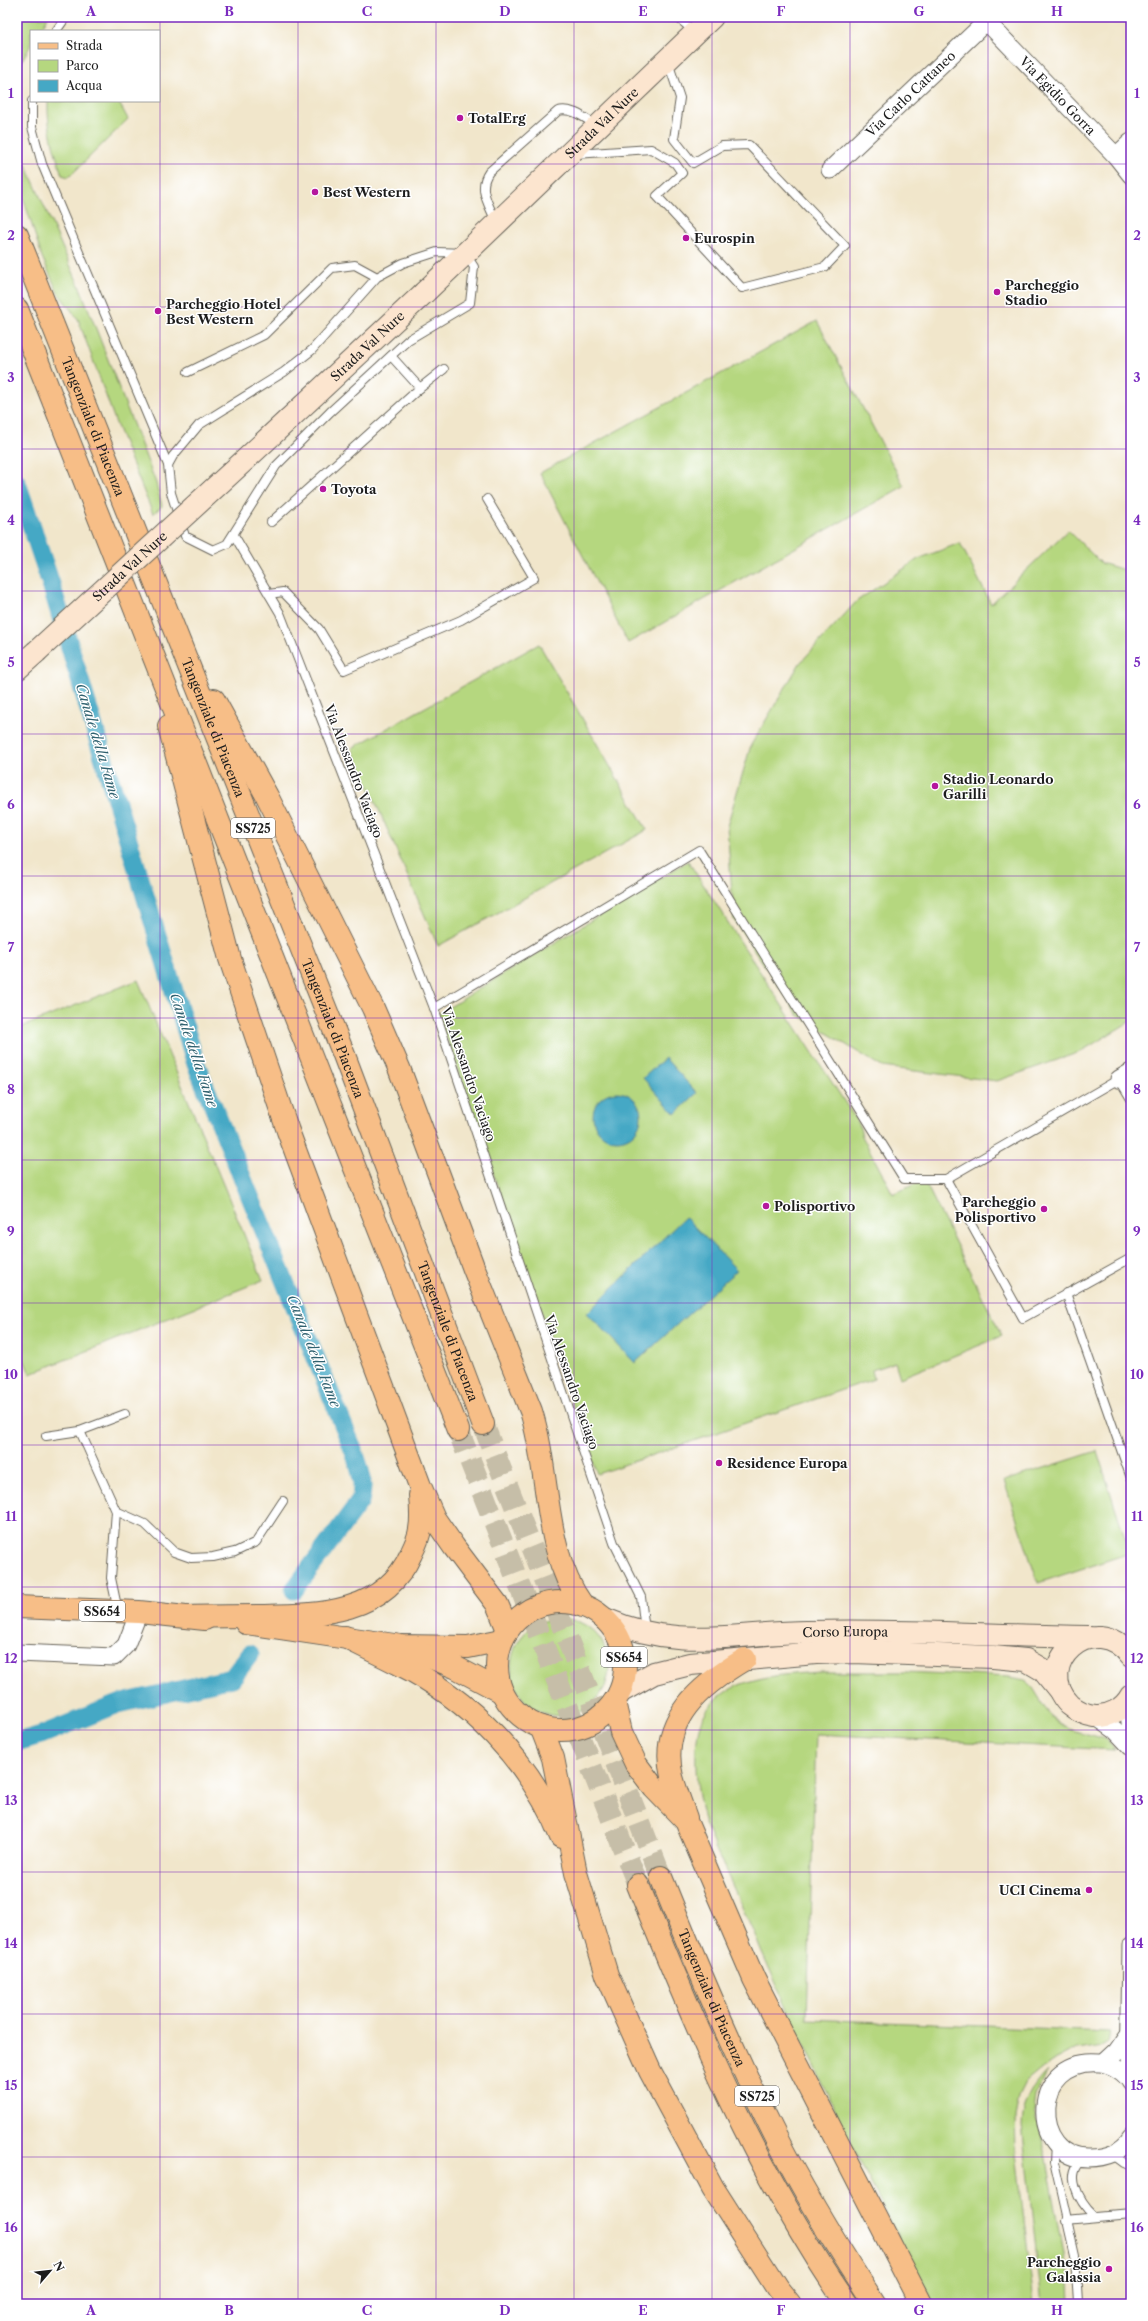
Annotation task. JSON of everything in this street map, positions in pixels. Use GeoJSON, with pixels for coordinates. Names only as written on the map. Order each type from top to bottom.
{"type":"FeatureCollection","features":[{"type":"Feature","properties":{"kind":"main road","name":"Strada Val Nure"},"geometry":{"type":"LineString","coordinates":[[17,669],[245,460],[424,293],[712,17]]}},
{"type":"Feature","properties":{"kind":"main road","name":"Tangenziale di Piacenza"},"geometry":{"type":"LineString","coordinates":[[17,235],[170,622],[344,1055],[482,1424]]}},
{"type":"Feature","properties":{"kind":"main road","name":"Tangenziale di Piacenza"},"geometry":{"type":"LineString","coordinates":[[17,309],[458,1430]]}},
{"type":"Feature","properties":{"kind":"main road"},"geometry":{"type":"LineString","coordinates":[[170,622],[267,796],[336,930],[399,1068],[474,1269],[531,1411],[539,1435],[553,1532],[565,1575],[572,1590],[583,1606]]}},
{"type":"Feature","properties":{"kind":"main road"},"geometry":{"type":"LineString","coordinates":[[144,632],[230,958],[288,1130],[420,1486],[438,1524],[497,1604],[505,1635]]}},
{"type":"Feature","properties":{"kind":"main road"},"geometry":{"type":"LineString","coordinates":[[187,1616],[286,1616],[333,1613],[369,1600],[382,1592],[408,1562],[420,1530],[420,1486]]}},
{"type":"Feature","properties":{"kind":"main road","name":"SS654"},"geometry":{"type":"LineString","coordinates":[[617,1697],[624,1677],[625,1661],[618,1638],[605,1619],[583,1606],[562,1602],[541,1605],[522,1615],[505,1635],[497,1658],[498,1675],[502,1692],[512,1707],[525,1719],[540,1727],[561,1731],[582,1727],[600,1717],[617,1697],[654,1673],[690,1664],[745,1659]]}},
{"type":"Feature","properties":{"kind":"main road","name":"SS654"},"geometry":{"type":"LineString","coordinates":[[17,1607],[187,1616],[401,1646],[468,1647],[505,1635]]}},
{"type":"Feature","properties":{"kind":"main road","name":"Corso Europa"},"geometry":{"type":"LineString","coordinates":[[605,1619],[646,1634],[684,1639],[806,1632],[1102,1636],[1123,1643]]}},
{"type":"Feature","properties":{"kind":"main road"},"geometry":{"type":"LineString","coordinates":[[345,1637],[398,1663],[431,1683],[456,1700],[486,1726],[513,1754],[541,1796],[559,1832],[576,1873]]}},
{"type":"Feature","properties":{"kind":"main road"},"geometry":{"type":"LineString","coordinates":[[1060,1691],[1058,1668],[1062,1657],[1074,1644],[1089,1637]]}},
{"type":"Feature","properties":{"kind":"main road"},"geometry":{"type":"LineString","coordinates":[[1123,1643],[1131,1656]]}},
{"type":"Feature","properties":{"kind":"main road","name":"SS654"},"geometry":{"type":"LineString","coordinates":[[401,1646],[449,1664],[502,1692]]}},
{"type":"Feature","properties":{"kind":"main road","name":"Corso Europa"},"geometry":{"type":"LineString","coordinates":[[745,1659],[853,1652],[1012,1658],[1026,1660],[1043,1670],[1074,1708],[1095,1716]]}},
{"type":"Feature","properties":{"kind":"main road"},"geometry":{"type":"LineString","coordinates":[[745,1659],[720,1674],[699,1690],[686,1704],[675,1729],[670,1753],[672,1776],[686,1821],[754,1979],[921,2304]]}},
{"type":"Feature","properties":{"kind":"main road"},"geometry":{"type":"LineString","coordinates":[[617,1697],[621,1732],[636,1764],[654,1788],[686,1821]]}},
{"type":"Feature","properties":{"kind":"main road"},"geometry":{"type":"LineString","coordinates":[[1095,1716],[1113,1712],[1130,1699]]}},
{"type":"Feature","properties":{"kind":"main road"},"geometry":{"type":"LineString","coordinates":[[540,1727],[553,1758],[576,1873],[607,1975],[650,2071],[713,2188],[777,2288],[790,2304]]}},
{"type":"Feature","properties":{"kind":"main road","name":"Tangenziale di Piacenza"},"geometry":{"type":"LineString","coordinates":[[661,1877],[698,1969],[772,2130],[837,2246],[875,2304]]}},
{"type":"Feature","properties":{"kind":"main road","name":"Tangenziale di Piacenza"},"geometry":{"type":"LineString","coordinates":[[638,1885],[676,1980],[752,2144],[819,2264],[847,2304]]}},
{"type":"Feature","properties":{"kind":"street","name":"Via Egidio Gorra"},"geometry":{"type":"LineString","coordinates":[[986,18],[1116,156],[1131,175]]}},
{"type":"Feature","properties":{"kind":"street","name":"Via Carlo Cattaneo"},"geometry":{"type":"LineString","coordinates":[[830,170],[986,18]]}},
{"type":"Feature","properties":{"kind":"street"},"geometry":{"type":"LineString","coordinates":[[1116,156],[1131,142]]}},
{"type":"Feature","properties":{"kind":"street"},"geometry":{"type":"LineString","coordinates":[[17,1653],[114,1657],[126,1645],[128,1612]]}},
{"type":"Feature","properties":{"kind":"street"},"geometry":{"type":"LineString","coordinates":[[1130,1699],[1131,1733]]}},
{"type":"Feature","properties":{"kind":"street"},"geometry":{"type":"LineString","coordinates":[[1095,1716],[1115,1730],[1131,1747]]}},
{"type":"Feature","properties":{"kind":"street"},"geometry":{"type":"LineString","coordinates":[[1130,2081],[1129,2034],[1131,1946]]}},
{"type":"Feature","properties":{"kind":"street"},"geometry":{"type":"LineString","coordinates":[[1104,2064],[1117,2051],[1129,2034]]}},
{"type":"Feature","properties":{"kind":"street"},"geometry":{"type":"LineString","coordinates":[[1130,2081],[1117,2069],[1104,2064],[1088,2062],[1074,2065],[1061,2073],[1051,2084],[1045,2098],[1044,2113],[1046,2128],[1055,2142],[1068,2152],[1084,2158],[1101,2158],[1112,2154],[1131,2139]]}},
{"type":"Feature","properties":{"kind":"lane"},"geometry":{"type":"LineString","coordinates":[[57,30],[66,17]]}},
{"type":"Feature","properties":{"kind":"lane"},"geometry":{"type":"LineString","coordinates":[[677,17],[695,33]]}},
{"type":"Feature","properties":{"kind":"lane"},"geometry":{"type":"LineString","coordinates":[[569,154],[651,149],[675,162],[682,173],[657,196],[742,288],[825,267],[845,246],[749,145],[722,146],[693,163],[674,139],[680,98],[667,60]]}},
{"type":"Feature","properties":{"kind":"lane"},"geometry":{"type":"LineString","coordinates":[[32,102],[32,127],[42,164],[168,465],[171,493],[185,536],[214,550],[227,544],[234,535],[276,466],[408,340],[470,303],[474,267],[465,253],[437,252],[403,263],[377,277],[312,350],[284,372],[199,425],[173,456],[168,465]]}},
{"type":"Feature","properties":{"kind":"lane"},"geometry":{"type":"LineString","coordinates":[[497,223],[483,191],[483,180],[489,172],[558,111],[565,109],[572,111],[598,126]]}},
{"type":"Feature","properties":{"kind":"lane"},"geometry":{"type":"LineString","coordinates":[[188,372],[264,335],[332,268],[355,265],[377,277]]}},
{"type":"Feature","properties":{"kind":"lane"},"geometry":{"type":"LineString","coordinates":[[391,356],[420,388]]}},
{"type":"Feature","properties":{"kind":"lane"},"geometry":{"type":"LineString","coordinates":[[271,522],[420,388],[444,369]]}},
{"type":"Feature","properties":{"kind":"lane"},"geometry":{"type":"LineString","coordinates":[[269,594],[283,592],[319,629],[344,670],[461,620],[534,578],[487,499]]}},
{"type":"Feature","properties":{"kind":"lane","name":"Via Alessandro Vaciago"},"geometry":{"type":"LineString","coordinates":[[234,535],[280,613],[434,1008],[614,1543],[641,1598],[646,1634]]}},
{"type":"Feature","properties":{"kind":"lane"},"geometry":{"type":"LineString","coordinates":[[434,1008],[699,850],[904,1179],[946,1179],[1125,1076],[1131,1099]]}},
{"type":"Feature","properties":{"kind":"lane"},"geometry":{"type":"LineString","coordinates":[[946,1179],[1023,1318],[1131,1258]]}},
{"type":"Feature","properties":{"kind":"lane"},"geometry":{"type":"LineString","coordinates":[[1066,1293],[1131,1478]]}},
{"type":"Feature","properties":{"kind":"lane"},"geometry":{"type":"LineString","coordinates":[[46,1436],[80,1431],[125,1414]]}},
{"type":"Feature","properties":{"kind":"lane"},"geometry":{"type":"LineString","coordinates":[[80,1431],[116,1510],[111,1578],[128,1612]]}},
{"type":"Feature","properties":{"kind":"lane"},"geometry":{"type":"LineString","coordinates":[[116,1510],[144,1524],[174,1552],[191,1558],[213,1557],[235,1552],[256,1542],[283,1501]]}},
{"type":"Feature","properties":{"kind":"lane"},"geometry":{"type":"LineString","coordinates":[[1055,2142],[1054,2162],[1065,2220],[1075,2255],[1078,2304]]}},
{"type":"Feature","properties":{"kind":"lane"},"geometry":{"type":"LineString","coordinates":[[1112,2154],[1124,2163],[1131,2166]]}},
{"type":"Feature","properties":{"kind":"lane"},"geometry":{"type":"LineString","coordinates":[[1084,2158],[1077,2163],[1073,2176],[1082,2201],[1094,2216]]}},
{"type":"Feature","properties":{"kind":"lane"},"geometry":{"type":"LineString","coordinates":[[1065,2220],[1094,2216],[1131,2214]]}},
{"type":"Feature","properties":{"kind":"green space"},"geometry":{"type":"Polygon","coordinates":[[[17,17],[48,17],[41,30],[30,30],[30,47],[18,67],[17,94],[17,17]]]}},
{"type":"Feature","properties":{"kind":"green space"},"geometry":{"type":"Polygon","coordinates":[[[48,102],[119,102],[128,119],[69,177],[62,175],[50,129],[48,102]]]}},
{"type":"Feature","properties":{"kind":"green space"},"geometry":{"type":"Polygon","coordinates":[[[17,122],[20,151],[81,290],[156,483],[162,506],[153,514],[117,426],[78,319],[58,293],[42,257],[17,178],[17,122]]]}},
{"type":"Feature","properties":{"kind":"green space"},"geometry":{"type":"Polygon","coordinates":[[[817,321],[904,486],[628,643],[540,473],[817,321]]]}},
{"type":"Feature","properties":{"kind":"green space","name":"Stadio Leonardo Garilli"},"geometry":{"type":"Polygon","coordinates":[[[1068,530],[1101,563],[1131,572],[1131,1021],[1080,1052],[997,1081],[882,1067],[798,1015],[734,920],[727,826],[751,745],[800,663],[857,601],[918,559],[960,543],[991,604],[1068,530]]]}},
{"type":"Feature","properties":{"kind":"green space"},"geometry":{"type":"Polygon","coordinates":[[[539,644],[647,830],[438,946],[352,748],[539,644]]]}},
{"type":"Feature","properties":{"kind":"green space"},"geometry":{"type":"Polygon","coordinates":[[[688,861],[859,1124],[862,1136],[893,1194],[924,1180],[1002,1336],[900,1378],[895,1362],[872,1370],[874,1379],[597,1474],[438,1014],[688,861]]]}},
{"type":"Feature","properties":{"kind":"green space"},"geometry":{"type":"Polygon","coordinates":[[[138,980],[263,1280],[30,1374],[17,1343],[17,1029],[138,980]]]}},
{"type":"Feature","properties":{"kind":"green space"},"geometry":{"type":"Polygon","coordinates":[[[1097,1451],[1130,1553],[1038,1583],[1004,1481],[1097,1451]]]}},
{"type":"Feature","properties":{"kind":"green space"},"geometry":{"type":"Polygon","coordinates":[[[560,1618],[579,1622],[594,1633],[605,1648],[609,1667],[605,1686],[594,1701],[579,1712],[560,1716],[541,1712],[526,1701],[515,1686],[511,1667],[515,1648],[526,1633],[541,1622],[560,1618]]]}},
{"type":"Feature","properties":{"kind":"green space"},"geometry":{"type":"Polygon","coordinates":[[[821,1672],[905,1672],[1009,1677],[1025,1680],[1033,1688],[1051,1717],[1068,1729],[1106,1739],[1115,1750],[816,1734],[807,2019],[1110,2031],[1108,2043],[1103,2046],[1071,2051],[1050,2062],[1026,2082],[1019,2096],[1015,2117],[1016,2153],[1034,2304],[933,2304],[823,2085],[705,1824],[697,1785],[696,1755],[699,1728],[703,1717],[712,1703],[739,1685],[755,1680],[772,1676],[821,1672]]]}},
{"type":"Feature","properties":{"kind":"green space"},"geometry":{"type":"Polygon","coordinates":[[[1047,2071],[1036,2094],[1034,2112],[1046,2154],[1069,2282],[1070,2304],[1042,2304],[1022,2126],[1024,2110],[1032,2089],[1047,2071]]]}},
{"type":"Feature","properties":{"kind":"water"},"geometry":{"type":"Polygon","coordinates":[[[665,1058],[697,1093],[675,1114],[643,1078],[665,1058]]]}},
{"type":"Feature","properties":{"kind":"water"},"geometry":{"type":"Polygon","coordinates":[[[617,1092],[626,1094],[634,1099],[639,1107],[641,1116],[639,1125],[634,1133],[626,1138],[617,1140],[608,1138],[600,1133],[595,1125],[593,1116],[595,1107],[600,1099],[608,1094],[617,1092]]]}},
{"type":"Feature","properties":{"kind":"water"},"geometry":{"type":"Polygon","coordinates":[[[685,1217],[737,1270],[635,1363],[587,1313],[685,1217]]]}},
{"type":"Feature","properties":{"kind":"waterway","name":"Canale della Fame"},"geometry":{"type":"LineString","coordinates":[[17,483],[50,581],[196,1064],[351,1444],[362,1479],[362,1493],[360,1501],[294,1590]]}},
{"type":"Feature","properties":{"kind":"waterway"},"geometry":{"type":"LineString","coordinates":[[17,1742],[41,1735],[118,1704],[232,1678],[250,1654]]}},
{"type":"Feature","properties":{"kind":"tunnel"},"geometry":{"type":"LineString","coordinates":[[483,1424],[661,1877]]}},
{"type":"Feature","properties":{"kind":"tunnel"},"geometry":{"type":"LineString","coordinates":[[458,1430],[638,1885]]}},
{"type":"Feature","properties":{"kind":"place","name":"TotalErg"},"geometry":{"type":"Point","coordinates":[460,118]}},
{"type":"Feature","properties":{"kind":"place","name":"Best Western"},"geometry":{"type":"Point","coordinates":[315,192]}},
{"type":"Feature","properties":{"kind":"place","name":"Eurospin"},"geometry":{"type":"Point","coordinates":[686,238]}},
{"type":"Feature","properties":{"kind":"place","name":"Parcheggio Stadio"},"geometry":{"type":"Point","coordinates":[997,292]}},
{"type":"Feature","properties":{"kind":"place","name":"Parcheggio Hotel Best Western"},"geometry":{"type":"Point","coordinates":[158,311]}},
{"type":"Feature","properties":{"kind":"place","name":"Toyota"},"geometry":{"type":"Point","coordinates":[323,489]}},
{"type":"Feature","properties":{"kind":"place","name":"Stadio Leonardo Garilli"},"geometry":{"type":"Point","coordinates":[935,786]}},
{"type":"Feature","properties":{"kind":"place","name":"Polisportivo"},"geometry":{"type":"Point","coordinates":[766,1206]}},
{"type":"Feature","properties":{"kind":"place","name":"Parcheggio Polisportivo"},"geometry":{"type":"Point","coordinates":[1044,1209]}},
{"type":"Feature","properties":{"kind":"place","name":"Residence Europa"},"geometry":{"type":"Point","coordinates":[719,1463]}},
{"type":"Feature","properties":{"kind":"place","name":"UCI Cinema"},"geometry":{"type":"Point","coordinates":[1089,1890]}},
{"type":"Feature","properties":{"kind":"place","name":"Parcheggio Galassia"},"geometry":{"type":"Point","coordinates":[1109,2269]}}]}
